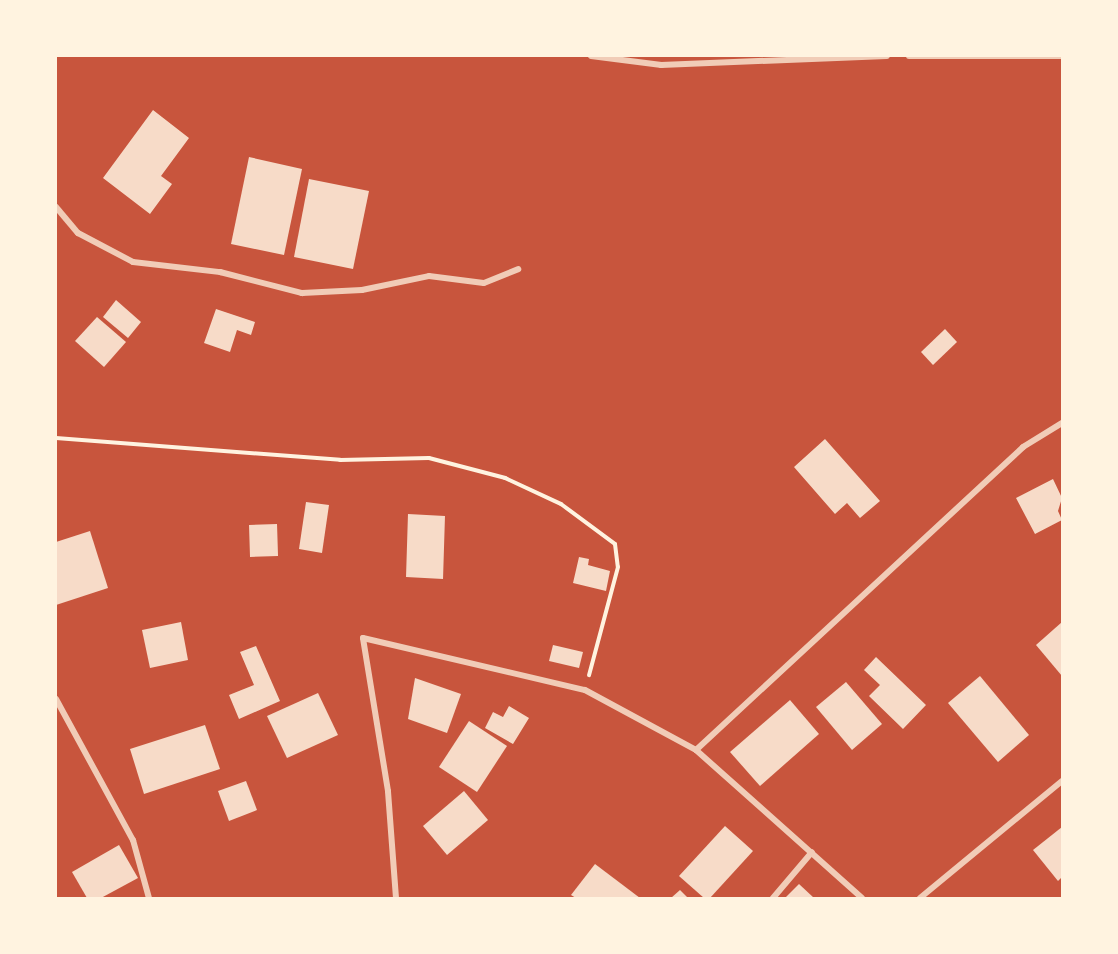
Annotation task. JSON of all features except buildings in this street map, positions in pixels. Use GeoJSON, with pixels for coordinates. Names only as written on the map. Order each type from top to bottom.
{"type":"FeatureCollection","features":[{"type":"Feature","properties":{"kind":"street"},"geometry":{"type":"LineString","coordinates":[[591,56],[661,65],[887,56]]}},
{"type":"Feature","properties":{"kind":"street"},"geometry":{"type":"LineString","coordinates":[[909,56],[1062,56]]}},
{"type":"Feature","properties":{"kind":"street"},"geometry":{"type":"LineString","coordinates":[[56,207],[78,233],[133,262],[220,272],[302,293],[362,290],[429,276],[484,283],[518,269]]}},
{"type":"Feature","properties":{"kind":"street"},"geometry":{"type":"LineString","coordinates":[[696,750],[1023,447],[1062,423]]}},
{"type":"Feature","properties":{"kind":"street"},"geometry":{"type":"LineString","coordinates":[[396,898],[388,791],[363,638],[585,690],[696,750],[862,898]]}},
{"type":"Feature","properties":{"kind":"street"},"geometry":{"type":"LineString","coordinates":[[56,699],[133,840],[149,898]]}},
{"type":"Feature","properties":{"kind":"street"},"geometry":{"type":"LineString","coordinates":[[920,898],[1062,781]]}},
{"type":"Feature","properties":{"kind":"street"},"geometry":{"type":"LineString","coordinates":[[773,898],[812,852]]}},
{"type":"Feature","properties":{"kind":"path"},"geometry":{"type":"LineString","coordinates":[[56,438],[340,460],[429,458],[506,478],[561,504],[615,544],[618,567],[585,690]]}}]}
